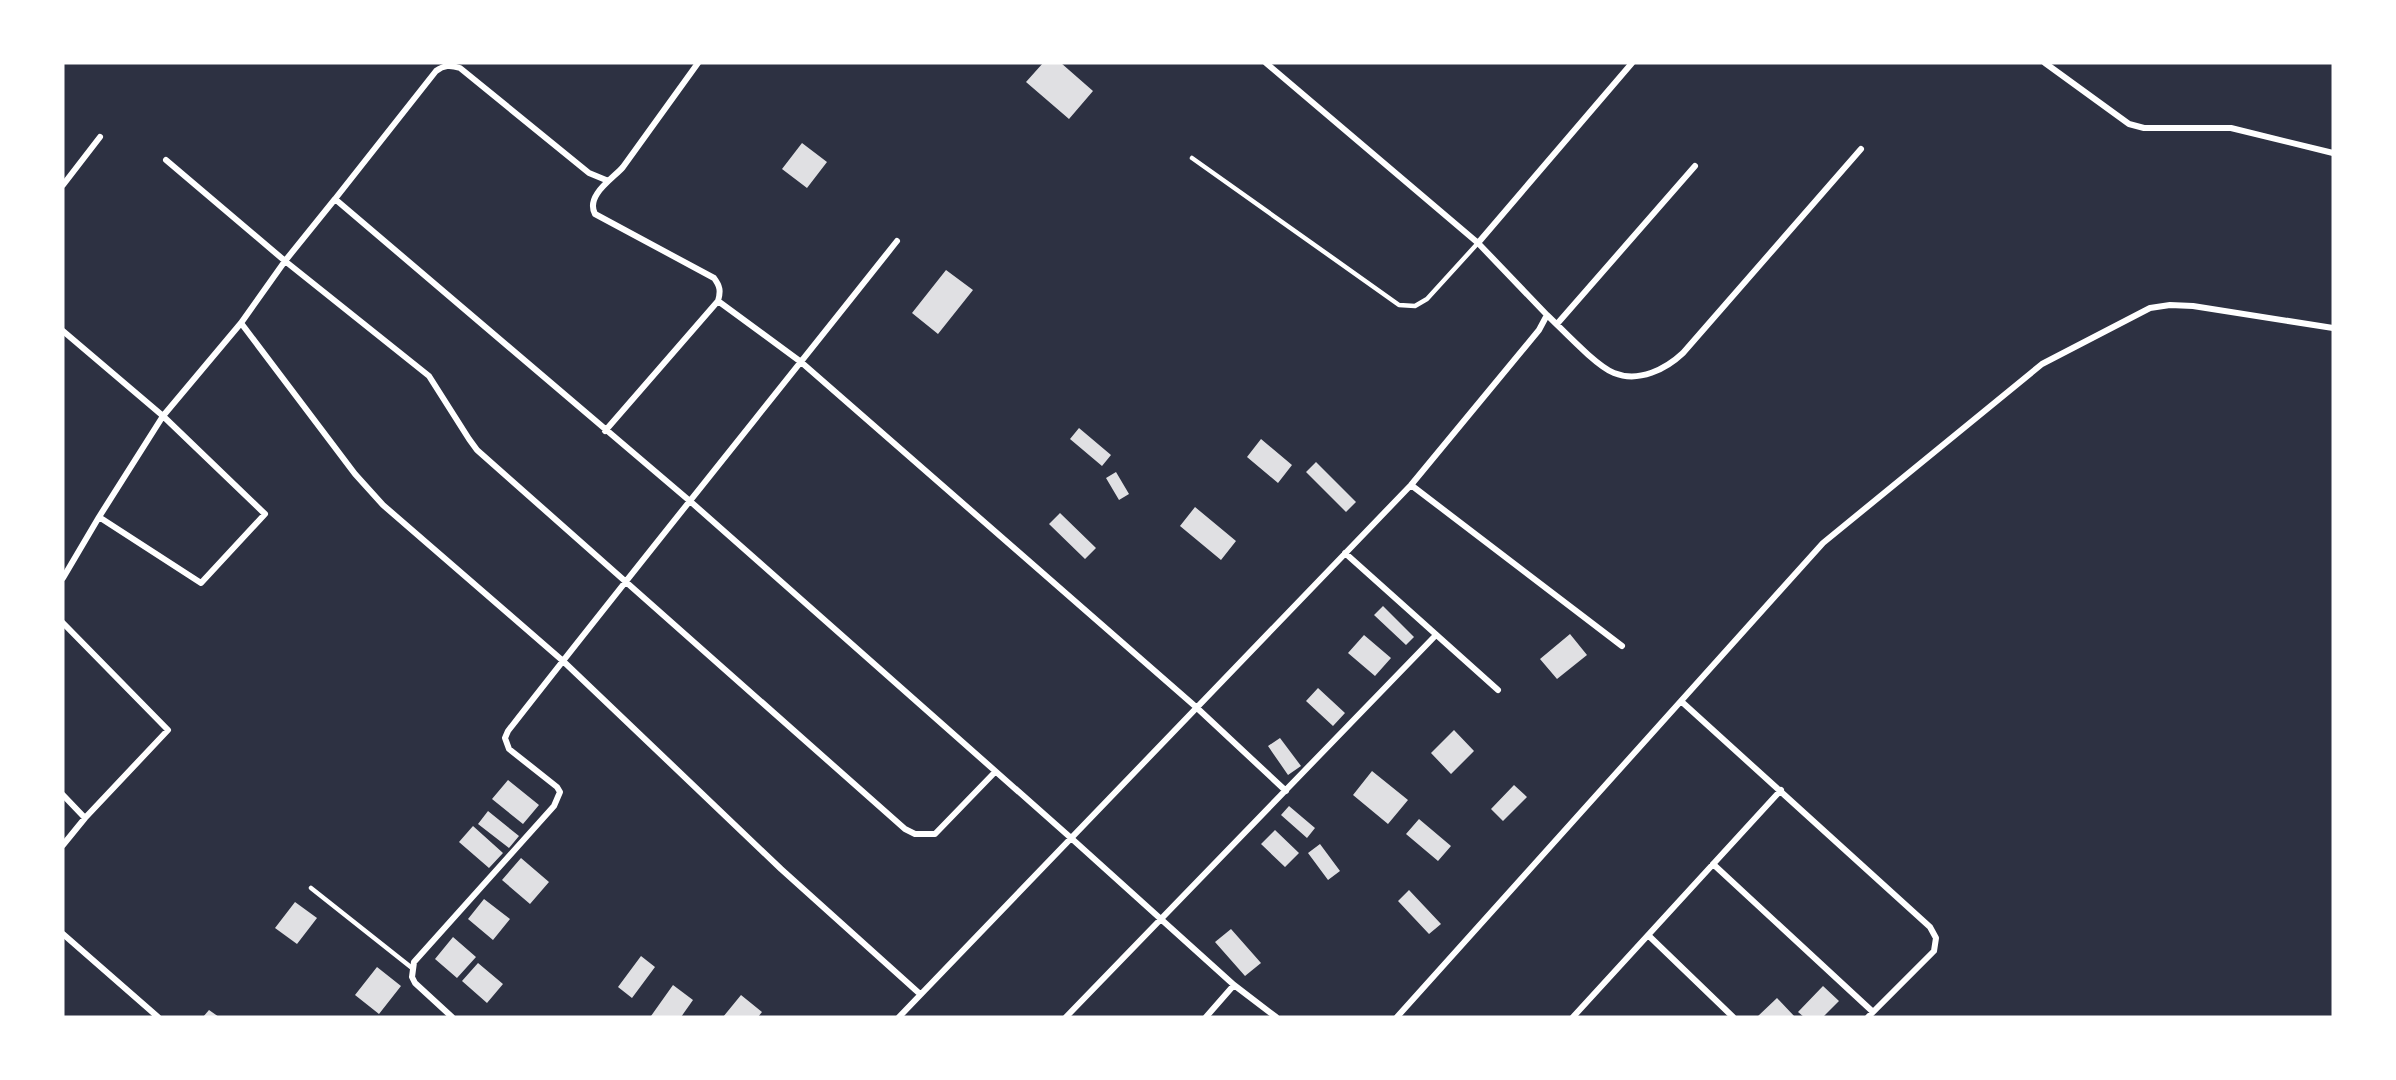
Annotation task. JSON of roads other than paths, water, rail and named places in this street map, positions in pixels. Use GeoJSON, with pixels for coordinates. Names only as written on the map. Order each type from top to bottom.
{"type":"FeatureCollection","features":[{"type":"Feature","properties":{"kind":"street"},"geometry":{"type":"LineString","coordinates":[[605,431],[717,301],[720,294],[719,284],[714,278],[595,213],[592,204],[606,180],[617,175],[698,63]]}},
{"type":"Feature","properties":{"kind":"street"},"geometry":{"type":"LineString","coordinates":[[1266,63],[1478,243],[1547,315],[1601,364],[1615,373],[1634,376],[1658,371],[1671,364],[1683,353],[1861,149]]}},
{"type":"Feature","properties":{"kind":"street"},"geometry":{"type":"LineString","coordinates":[[1478,243],[1632,63]]}},
{"type":"Feature","properties":{"kind":"street"},"geometry":{"type":"LineString","coordinates":[[2045,63],[2129,124],[2144,128],[2231,128],[2333,153]]}},
{"type":"Feature","properties":{"kind":"street"},"geometry":{"type":"LineString","coordinates":[[63,578],[163,416],[241,322],[285,261],[442,66],[452,65],[460,68],[589,172],[606,180]]}},
{"type":"Feature","properties":{"kind":"street"},"geometry":{"type":"LineString","coordinates":[[63,185],[100,137]]}},
{"type":"Feature","properties":{"kind":"street"},"geometry":{"type":"LineString","coordinates":[[166,160],[285,261],[429,375],[477,450],[905,829],[915,834],[935,834],[995,772]]}},
{"type":"Feature","properties":{"kind":"street"},"geometry":{"type":"LineString","coordinates":[[1557,324],[1695,166]]}},
{"type":"Feature","properties":{"kind":"street"},"geometry":{"type":"LineString","coordinates":[[335,199],[691,502],[1234,985],[1276,1017]]}},
{"type":"Feature","properties":{"kind":"street"},"geometry":{"type":"LineString","coordinates":[[452,1017],[415,983],[412,977],[414,962],[558,800],[560,792],[557,787],[509,749],[505,738],[626,580],[691,502],[897,241]]}},
{"type":"Feature","properties":{"kind":"street"},"geometry":{"type":"LineString","coordinates":[[717,301],[801,362],[1196,707],[1286,791]]}},
{"type":"Feature","properties":{"kind":"street"},"geometry":{"type":"LineString","coordinates":[[1396,1017],[1823,543],[2042,363],[2150,308],[2170,305],[2193,306],[2333,328]]}},
{"type":"Feature","properties":{"kind":"street"},"geometry":{"type":"LineString","coordinates":[[899,1017],[1412,485],[1539,330],[1547,315]]}},
{"type":"Feature","properties":{"kind":"street"},"geometry":{"type":"LineString","coordinates":[[241,322],[368,489],[383,505],[563,662],[781,869],[920,994]]}},
{"type":"Feature","properties":{"kind":"street"},"geometry":{"type":"LineString","coordinates":[[63,331],[163,416],[265,514],[201,583],[99,517]]}},
{"type":"Feature","properties":{"kind":"street"},"geometry":{"type":"LineString","coordinates":[[1412,485],[1622,646]]}},
{"type":"Feature","properties":{"kind":"street"},"geometry":{"type":"LineString","coordinates":[[1345,554],[1498,690]]}},
{"type":"Feature","properties":{"kind":"street"},"geometry":{"type":"LineString","coordinates":[[63,623],[168,730],[85,818],[63,845]]}},
{"type":"Feature","properties":{"kind":"street"},"geometry":{"type":"LineString","coordinates":[[1066,1017],[1436,634]]}},
{"type":"Feature","properties":{"kind":"street"},"geometry":{"type":"LineString","coordinates":[[1682,702],[1930,927],[1936,938],[1934,951],[1871,1015],[1713,864]]}},
{"type":"Feature","properties":{"kind":"street"},"geometry":{"type":"LineString","coordinates":[[1573,1017],[1781,790]]}},
{"type":"Feature","properties":{"kind":"street"},"geometry":{"type":"LineString","coordinates":[[63,795],[85,818]]}},
{"type":"Feature","properties":{"kind":"street"},"geometry":{"type":"LineString","coordinates":[[63,934],[158,1017]]}},
{"type":"Feature","properties":{"kind":"street"},"geometry":{"type":"LineString","coordinates":[[1648,935],[1733,1017]]}},
{"type":"Feature","properties":{"kind":"street"},"geometry":{"type":"LineString","coordinates":[[1206,1017],[1234,985]]}},
{"type":"Feature","properties":{"kind":"lane"},"geometry":{"type":"LineString","coordinates":[[1191,158],[1399,305],[1415,306],[1436,292],[1478,243]]}},
{"type":"Feature","properties":{"kind":"lane"},"geometry":{"type":"LineString","coordinates":[[310,888],[412,968]]}}]}
